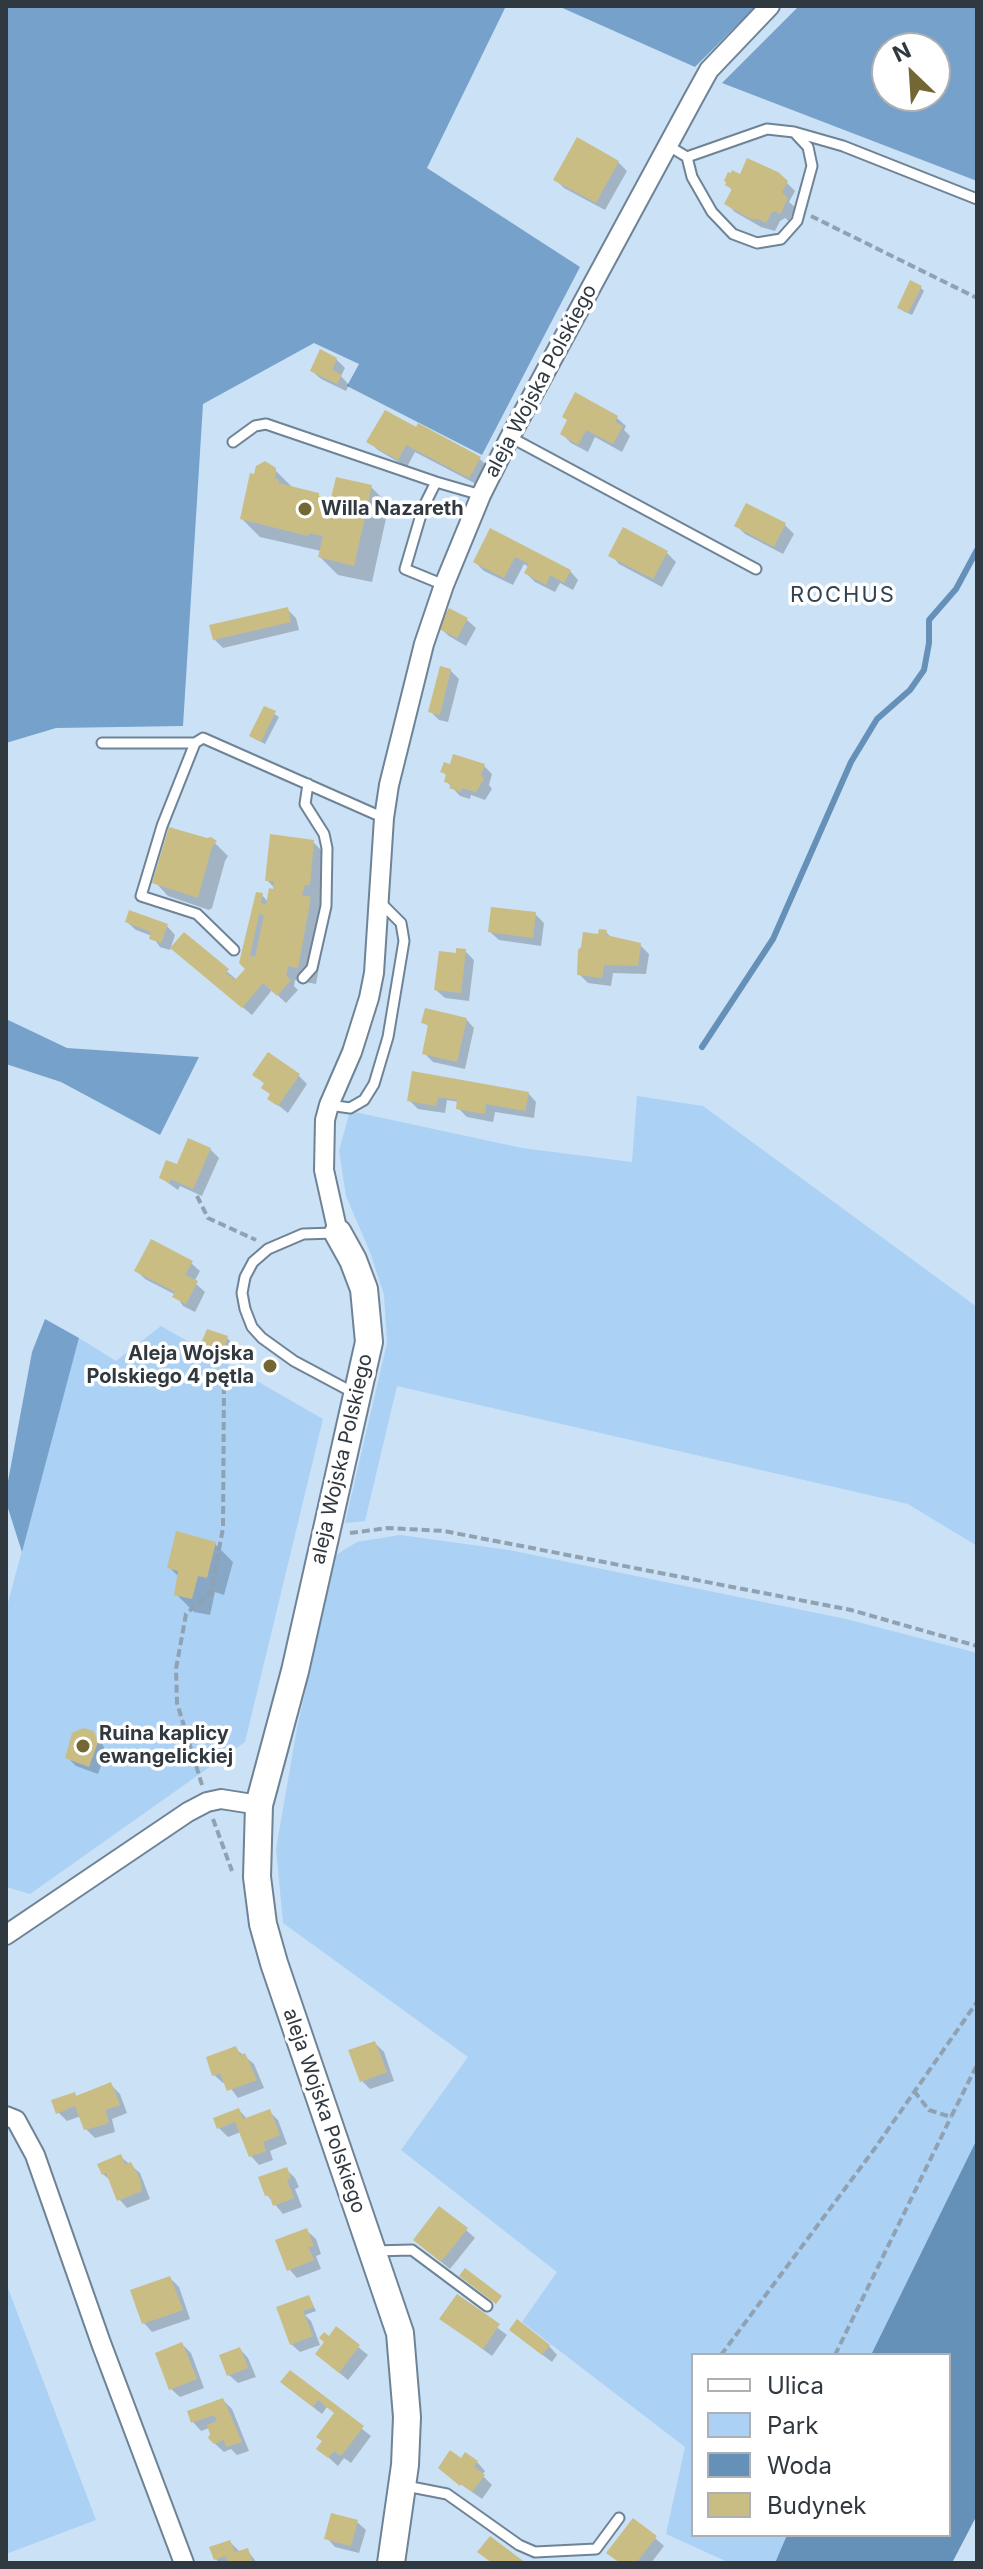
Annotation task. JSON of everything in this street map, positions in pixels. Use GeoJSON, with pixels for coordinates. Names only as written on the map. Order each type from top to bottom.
{"type":"FeatureCollection","features":[{"type":"Feature","properties":{"kind":"street","name":"aleja Wojska Polskiego"},"geometry":{"type":"LineString","coordinates":[[391,2563],[403,2486],[407,2417],[400,2333],[287,2007],[263,1924],[257,1877],[259,1805],[295,1671],[369,1342],[364,1289],[338,1233],[324,1170],[323,1135],[329,1105],[352,1052],[369,998],[374,973],[384,818],[393,763],[424,644],[444,585],[481,495],[510,437],[709,70],[770,6]]}},
{"type":"Feature","properties":{"kind":"street"},"geometry":{"type":"LineString","coordinates":[[6,1935],[172,1821],[207,1802],[235,1799],[259,1805]]}},
{"type":"Feature","properties":{"kind":"street"},"geometry":{"type":"LineString","coordinates":[[6,2116],[16,2120],[35,2155],[101,2343],[184,2563]]}},
{"type":"Feature","properties":{"kind":"lane"},"geometry":{"type":"LineString","coordinates":[[687,157],[767,129],[794,132],[843,146],[977,199]]}},
{"type":"Feature","properties":{"kind":"lane"},"geometry":{"type":"LineString","coordinates":[[667,145],[687,157],[692,177],[712,212],[733,234],[757,243],[781,239],[797,221],[812,166],[808,147],[794,132]]}},
{"type":"Feature","properties":{"kind":"lane"},"geometry":{"type":"LineString","coordinates":[[233,442],[255,426],[266,424],[481,495]]}},
{"type":"Feature","properties":{"kind":"lane"},"geometry":{"type":"LineString","coordinates":[[510,437],[756,569]]}},
{"type":"Feature","properties":{"kind":"lane"},"geometry":{"type":"LineString","coordinates":[[436,482],[423,508],[405,569],[444,585]]}},
{"type":"Feature","properties":{"kind":"lane"},"geometry":{"type":"LineString","coordinates":[[102,743],[195,743],[203,738],[384,818]]}},
{"type":"Feature","properties":{"kind":"lane"},"geometry":{"type":"LineString","coordinates":[[195,743],[162,826],[141,896],[197,914],[234,950]]}},
{"type":"Feature","properties":{"kind":"lane"},"geometry":{"type":"LineString","coordinates":[[303,978],[312,968],[326,906],[327,848],[324,834],[305,804],[308,784]]}},
{"type":"Feature","properties":{"kind":"lane"},"geometry":{"type":"LineString","coordinates":[[329,1105],[350,1108],[364,1100],[374,1084],[388,1037],[404,941],[401,923],[378,900]]}},
{"type":"Feature","properties":{"kind":"lane"},"geometry":{"type":"LineString","coordinates":[[338,1233],[303,1234],[268,1249],[253,1262],[245,1277],[242,1293],[252,1327],[262,1338],[294,1361],[358,1395]]}},
{"type":"Feature","properties":{"kind":"lane"},"geometry":{"type":"LineString","coordinates":[[373,2251],[412,2250],[487,2306]]}},
{"type":"Feature","properties":{"kind":"lane"},"geometry":{"type":"LineString","coordinates":[[403,2486],[447,2494],[519,2545],[535,2552],[596,2549],[619,2518]]}},
{"type":"Feature","properties":{"kind":"path"},"geometry":{"type":"LineString","coordinates":[[800,211],[977,298]]}},
{"type":"Feature","properties":{"kind":"path"},"geometry":{"type":"LineString","coordinates":[[197,1196],[208,1218],[256,1240]]}},
{"type":"Feature","properties":{"kind":"path"},"geometry":{"type":"LineString","coordinates":[[234,1876],[207,1802],[177,1703],[176,1669],[186,1614],[211,1592],[223,1528],[224,1382],[262,1338]]}},
{"type":"Feature","properties":{"kind":"path"},"geometry":{"type":"LineString","coordinates":[[324,1537],[388,1528],[444,1531],[851,1610],[977,1646]]}},
{"type":"Feature","properties":{"kind":"path"},"geometry":{"type":"LineString","coordinates":[[722,2353],[873,2151],[977,2002]]}},
{"type":"Feature","properties":{"kind":"path"},"geometry":{"type":"LineString","coordinates":[[836,2353],[977,2065]]}},
{"type":"Feature","properties":{"kind":"path"},"geometry":{"type":"LineString","coordinates":[[914,2091],[929,2110],[951,2117]]}},
{"type":"Feature","properties":{"kind":"green space"},"geometry":{"type":"Polygon","coordinates":[[[637,1096],[703,1106],[977,1307],[977,1546],[908,1504],[397,1386],[365,1521],[345,1523],[387,1343],[384,1295],[346,1196],[339,1151],[350,1111],[522,1148],[632,1162],[637,1096]]]}},
{"type":"Feature","properties":{"kind":"green space"},"geometry":{"type":"Polygon","coordinates":[[[161,1326],[323,1419],[245,1742],[30,1894],[6,1887],[6,1610],[79,1338],[116,1361],[161,1326]]]}},
{"type":"Feature","properties":{"kind":"green space"},"geometry":{"type":"Polygon","coordinates":[[[400,1535],[509,1550],[846,1619],[977,1653],[977,2139],[872,2353],[691,2353],[691,2537],[786,2537],[775,2563],[730,2563],[666,2534],[685,2447],[522,2322],[557,2272],[401,2150],[468,2057],[283,1923],[276,1849],[297,1728],[336,1555],[357,1542],[400,1535]]]}},
{"type":"Feature","properties":{"kind":"green space"},"geometry":{"type":"Polygon","coordinates":[[[6,2283],[96,2520],[6,2554],[6,2283]]]}},
{"type":"Feature","properties":{"kind":"shaded area"},"geometry":{"type":"Polygon","coordinates":[[[6,6],[506,6],[427,168],[580,267],[482,455],[347,386],[359,364],[314,343],[203,404],[183,726],[56,728],[6,743],[6,6]]]}},
{"type":"Feature","properties":{"kind":"shaded area"},"geometry":{"type":"Polygon","coordinates":[[[558,6],[756,6],[695,67],[558,6]]]}},
{"type":"Feature","properties":{"kind":"shaded area"},"geometry":{"type":"Polygon","coordinates":[[[799,6],[977,6],[977,181],[722,83],[799,6]]]}},
{"type":"Feature","properties":{"kind":"shaded area"},"geometry":{"type":"Polygon","coordinates":[[[6,1019],[67,1048],[199,1057],[160,1135],[61,1082],[6,1064],[6,1019]]]}},
{"type":"Feature","properties":{"kind":"shaded area"},"geometry":{"type":"Polygon","coordinates":[[[45,1319],[79,1338],[22,1552],[6,1502],[6,1492],[32,1352],[45,1319]]]}},
{"type":"Feature","properties":{"kind":"water"},"geometry":{"type":"Polygon","coordinates":[[[977,2139],[977,2515],[952,2563],[775,2563],[786,2537],[951,2537],[951,2353],[872,2353],[977,2139]]]}},
{"type":"Feature","properties":{"kind":"building"},"geometry":{"type":"Polygon","coordinates":[[[577,137],[619,161],[596,203],[553,180],[577,137]]]}},
{"type":"Feature","properties":{"kind":"building"},"geometry":{"type":"Polygon","coordinates":[[[747,158],[778,172],[788,181],[782,192],[788,198],[780,214],[772,212],[766,223],[751,219],[724,204],[732,189],[724,181],[728,172],[732,170],[740,174],[747,158]]]}},
{"type":"Feature","properties":{"kind":"building"},"geometry":{"type":"Polygon","coordinates":[[[910,280],[922,286],[908,313],[897,308],[910,280]]]}},
{"type":"Feature","properties":{"kind":"building"},"geometry":{"type":"Polygon","coordinates":[[[320,349],[337,358],[332,370],[342,375],[337,384],[310,371],[320,349]]]}},
{"type":"Feature","properties":{"kind":"building"},"geometry":{"type":"Polygon","coordinates":[[[575,392],[618,416],[615,422],[623,426],[613,444],[586,430],[578,445],[560,434],[567,420],[562,417],[575,392]]]}},
{"type":"Feature","properties":{"kind":"building"},"geometry":{"type":"Polygon","coordinates":[[[385,410],[416,427],[418,423],[481,457],[469,478],[406,445],[398,460],[366,442],[385,410]]]}},
{"type":"Feature","properties":{"kind":"building","name":"Willa Nazareth"},"geometry":{"type":"Polygon","coordinates":[[[265,461],[276,468],[275,479],[279,479],[278,483],[319,493],[319,496],[331,498],[336,477],[372,485],[354,566],[318,557],[323,536],[309,533],[308,536],[240,519],[250,473],[254,474],[256,466],[265,461]]]}},
{"type":"Feature","properties":{"kind":"building"},"geometry":{"type":"Polygon","coordinates":[[[746,503],[786,523],[774,547],[734,526],[746,503]]]}},
{"type":"Feature","properties":{"kind":"building"},"geometry":{"type":"Polygon","coordinates":[[[623,527],[668,551],[653,579],[608,556],[623,527]]]}},
{"type":"Feature","properties":{"kind":"building"},"geometry":{"type":"Polygon","coordinates":[[[490,528],[571,570],[564,583],[550,575],[546,585],[524,573],[529,564],[515,557],[504,578],[473,562],[490,528]]]}},
{"type":"Feature","properties":{"kind":"building"},"geometry":{"type":"Polygon","coordinates":[[[288,607],[291,622],[213,640],[209,625],[288,607]]]}},
{"type":"Feature","properties":{"kind":"building"},"geometry":{"type":"Polygon","coordinates":[[[449,608],[468,618],[457,638],[437,628],[449,608]]]}},
{"type":"Feature","properties":{"kind":"building"},"geometry":{"type":"Polygon","coordinates":[[[440,666],[451,669],[440,715],[428,712],[440,666]]]}},
{"type":"Feature","properties":{"kind":"building"},"geometry":{"type":"Polygon","coordinates":[[[264,706],[276,711],[261,742],[249,736],[264,706]]]}},
{"type":"Feature","properties":{"kind":"building"},"geometry":{"type":"Polygon","coordinates":[[[453,754],[485,764],[481,775],[484,779],[476,792],[462,788],[461,792],[449,788],[451,784],[444,782],[446,774],[440,772],[444,762],[450,764],[453,754]]]}},
{"type":"Feature","properties":{"kind":"building"},"geometry":{"type":"Polygon","coordinates":[[[169,827],[217,841],[212,847],[198,898],[152,883],[169,827]]]}},
{"type":"Feature","properties":{"kind":"building"},"geometry":{"type":"Polygon","coordinates":[[[270,834],[314,840],[310,885],[305,885],[302,895],[311,897],[298,968],[288,966],[286,976],[291,980],[277,996],[263,983],[242,1008],[170,948],[184,932],[229,969],[226,973],[235,980],[245,969],[239,963],[256,892],[263,893],[261,903],[266,905],[269,888],[273,889],[274,881],[265,881],[270,834]],[[259,914],[250,956],[255,957],[264,915],[259,914]]]}},
{"type":"Feature","properties":{"kind":"building"},"geometry":{"type":"Polygon","coordinates":[[[491,907],[536,912],[533,938],[488,932],[491,907]]]}},
{"type":"Feature","properties":{"kind":"building"},"geometry":{"type":"Polygon","coordinates":[[[129,910],[168,924],[161,943],[149,939],[151,932],[125,922],[129,910]]]}},
{"type":"Feature","properties":{"kind":"building"},"geometry":{"type":"Polygon","coordinates":[[[599,929],[607,930],[606,935],[641,943],[638,966],[604,965],[602,978],[577,975],[578,950],[583,932],[598,934],[599,929]]]}},
{"type":"Feature","properties":{"kind":"building"},"geometry":{"type":"Polygon","coordinates":[[[456,948],[466,949],[461,993],[434,990],[439,951],[456,953],[456,948]]]}},
{"type":"Feature","properties":{"kind":"building"},"geometry":{"type":"Polygon","coordinates":[[[425,1008],[467,1018],[457,1062],[422,1054],[428,1025],[421,1023],[425,1008]]]}},
{"type":"Feature","properties":{"kind":"building"},"geometry":{"type":"Polygon","coordinates":[[[268,1052],[300,1074],[278,1106],[267,1099],[270,1094],[261,1088],[264,1083],[252,1075],[268,1052]]]}},
{"type":"Feature","properties":{"kind":"building"},"geometry":{"type":"Polygon","coordinates":[[[412,1071],[529,1092],[525,1111],[486,1104],[485,1114],[456,1109],[457,1100],[438,1097],[436,1106],[407,1101],[412,1071]]]}},
{"type":"Feature","properties":{"kind":"building"},"geometry":{"type":"Polygon","coordinates":[[[188,1138],[211,1148],[193,1189],[171,1179],[169,1183],[159,1178],[166,1160],[177,1164],[188,1138]]]}},
{"type":"Feature","properties":{"kind":"building"},"geometry":{"type":"Polygon","coordinates":[[[151,1239],[193,1261],[185,1275],[198,1281],[186,1304],[172,1297],[175,1292],[134,1271],[151,1239]]]}},
{"type":"Feature","properties":{"kind":"building"},"geometry":{"type":"Polygon","coordinates":[[[207,1329],[228,1336],[223,1351],[201,1343],[207,1329]]]}},
{"type":"Feature","properties":{"kind":"building"},"geometry":{"type":"Polygon","coordinates":[[[176,1531],[216,1542],[207,1578],[198,1576],[192,1599],[174,1595],[178,1571],[167,1568],[176,1531]]]}},
{"type":"Feature","properties":{"kind":"building","name":"Ruina kaplicy ewangelickiej"},"geometry":{"type":"Polygon","coordinates":[[[83,1728],[94,1731],[98,1742],[89,1767],[65,1758],[72,1733],[83,1728]]]}},
{"type":"Feature","properties":{"kind":"building"},"geometry":{"type":"Polygon","coordinates":[[[375,2041],[387,2072],[360,2082],[348,2050],[375,2041]]]}},
{"type":"Feature","properties":{"kind":"building"},"geometry":{"type":"Polygon","coordinates":[[[236,2046],[240,2055],[245,2053],[257,2080],[227,2091],[220,2073],[212,2076],[206,2057],[236,2046]]]}},
{"type":"Feature","properties":{"kind":"building"},"geometry":{"type":"Polygon","coordinates":[[[111,2082],[120,2105],[105,2110],[109,2121],[107,2124],[84,2130],[75,2106],[56,2114],[51,2100],[75,2092],[76,2096],[111,2082]]]}},
{"type":"Feature","properties":{"kind":"building"},"geometry":{"type":"Polygon","coordinates":[[[239,2108],[243,2119],[270,2109],[280,2135],[263,2142],[266,2151],[249,2157],[235,2122],[217,2129],[213,2118],[239,2108]]]}},
{"type":"Feature","properties":{"kind":"building"},"geometry":{"type":"Polygon","coordinates":[[[121,2154],[125,2164],[131,2162],[142,2191],[117,2201],[106,2173],[102,2175],[97,2164],[121,2154]]]}},
{"type":"Feature","properties":{"kind":"building"},"geometry":{"type":"Polygon","coordinates":[[[287,2167],[291,2178],[287,2180],[294,2198],[273,2206],[269,2195],[265,2196],[258,2177],[287,2167]]]}},
{"type":"Feature","properties":{"kind":"building"},"geometry":{"type":"Polygon","coordinates":[[[439,2206],[468,2228],[441,2262],[413,2240],[439,2206]]]}},
{"type":"Feature","properties":{"kind":"building"},"geometry":{"type":"Polygon","coordinates":[[[307,2228],[314,2246],[308,2247],[314,2260],[287,2271],[275,2240],[307,2228]]]}},
{"type":"Feature","properties":{"kind":"building"},"geometry":{"type":"Polygon","coordinates":[[[465,2268],[502,2296],[496,2304],[459,2276],[465,2268]]]}},
{"type":"Feature","properties":{"kind":"building"},"geometry":{"type":"Polygon","coordinates":[[[170,2276],[183,2310],[142,2324],[130,2290],[170,2276]]]}},
{"type":"Feature","properties":{"kind":"building"},"geometry":{"type":"Polygon","coordinates":[[[457,2294],[500,2324],[483,2349],[439,2319],[457,2294]]]}},
{"type":"Feature","properties":{"kind":"building"},"geometry":{"type":"Polygon","coordinates":[[[309,2295],[314,2307],[303,2311],[313,2336],[290,2345],[276,2307],[309,2295]]]}},
{"type":"Feature","properties":{"kind":"building"},"geometry":{"type":"Polygon","coordinates":[[[517,2319],[550,2345],[542,2355],[509,2330],[517,2319]]]}},
{"type":"Feature","properties":{"kind":"building"},"geometry":{"type":"Polygon","coordinates":[[[336,2326],[360,2345],[339,2373],[315,2354],[324,2342],[319,2338],[324,2332],[329,2336],[336,2326]]]}},
{"type":"Feature","properties":{"kind":"building"},"geometry":{"type":"Polygon","coordinates":[[[182,2342],[197,2379],[169,2390],[155,2353],[182,2342]]]}},
{"type":"Feature","properties":{"kind":"building"},"geometry":{"type":"Polygon","coordinates":[[[240,2347],[248,2368],[227,2376],[219,2355],[240,2347]]]}},
{"type":"Feature","properties":{"kind":"building"},"geometry":{"type":"Polygon","coordinates":[[[290,2370],[364,2426],[341,2456],[334,2451],[328,2458],[316,2449],[322,2441],[316,2437],[334,2413],[318,2400],[313,2407],[280,2382],[290,2370]]]}},
{"type":"Feature","properties":{"kind":"building"},"geometry":{"type":"Polygon","coordinates":[[[223,2398],[242,2442],[226,2447],[224,2440],[214,2444],[208,2438],[207,2425],[217,2421],[214,2415],[191,2423],[187,2411],[223,2398]]]}},
{"type":"Feature","properties":{"kind":"building"},"geometry":{"type":"Polygon","coordinates":[[[450,2450],[461,2458],[465,2452],[478,2461],[474,2467],[485,2475],[472,2492],[438,2468],[450,2450]]]}},
{"type":"Feature","properties":{"kind":"building"},"geometry":{"type":"Polygon","coordinates":[[[331,2513],[358,2520],[351,2546],[324,2539],[331,2513]]]}},
{"type":"Feature","properties":{"kind":"building"},"geometry":{"type":"Polygon","coordinates":[[[633,2518],[657,2536],[636,2563],[620,2563],[606,2553],[633,2518]]]}},
{"type":"Feature","properties":{"kind":"building"},"geometry":{"type":"Polygon","coordinates":[[[490,2536],[526,2563],[492,2563],[477,2552],[490,2536]]]}},
{"type":"Feature","properties":{"kind":"building"},"geometry":{"type":"Polygon","coordinates":[[[230,2540],[235,2552],[248,2548],[253,2563],[228,2563],[226,2556],[214,2560],[209,2547],[230,2540]]]}},
{"type":"Feature","properties":{"kind":"waterway"},"geometry":{"type":"LineString","coordinates":[[702,1047],[773,939],[851,762],[877,719],[910,690],[924,670],[929,620],[956,589],[977,550]]}},
{"type":"Feature","properties":{"kind":"place","name":"Willa Nazareth"},"geometry":{"type":"Point","coordinates":[305,509]}},
{"type":"Feature","properties":{"kind":"place","name":"Aleja Wojska Polskiego 4 pętla"},"geometry":{"type":"Point","coordinates":[270,1366]}},
{"type":"Feature","properties":{"kind":"place","name":"Ruina kaplicy ewangelickiej"},"geometry":{"type":"Point","coordinates":[83,1746]}},
{"type":"Feature","properties":{"kind":"district","name":"ROCHUS"},"geometry":{"type":"Point","coordinates":[843,595]}}]}
